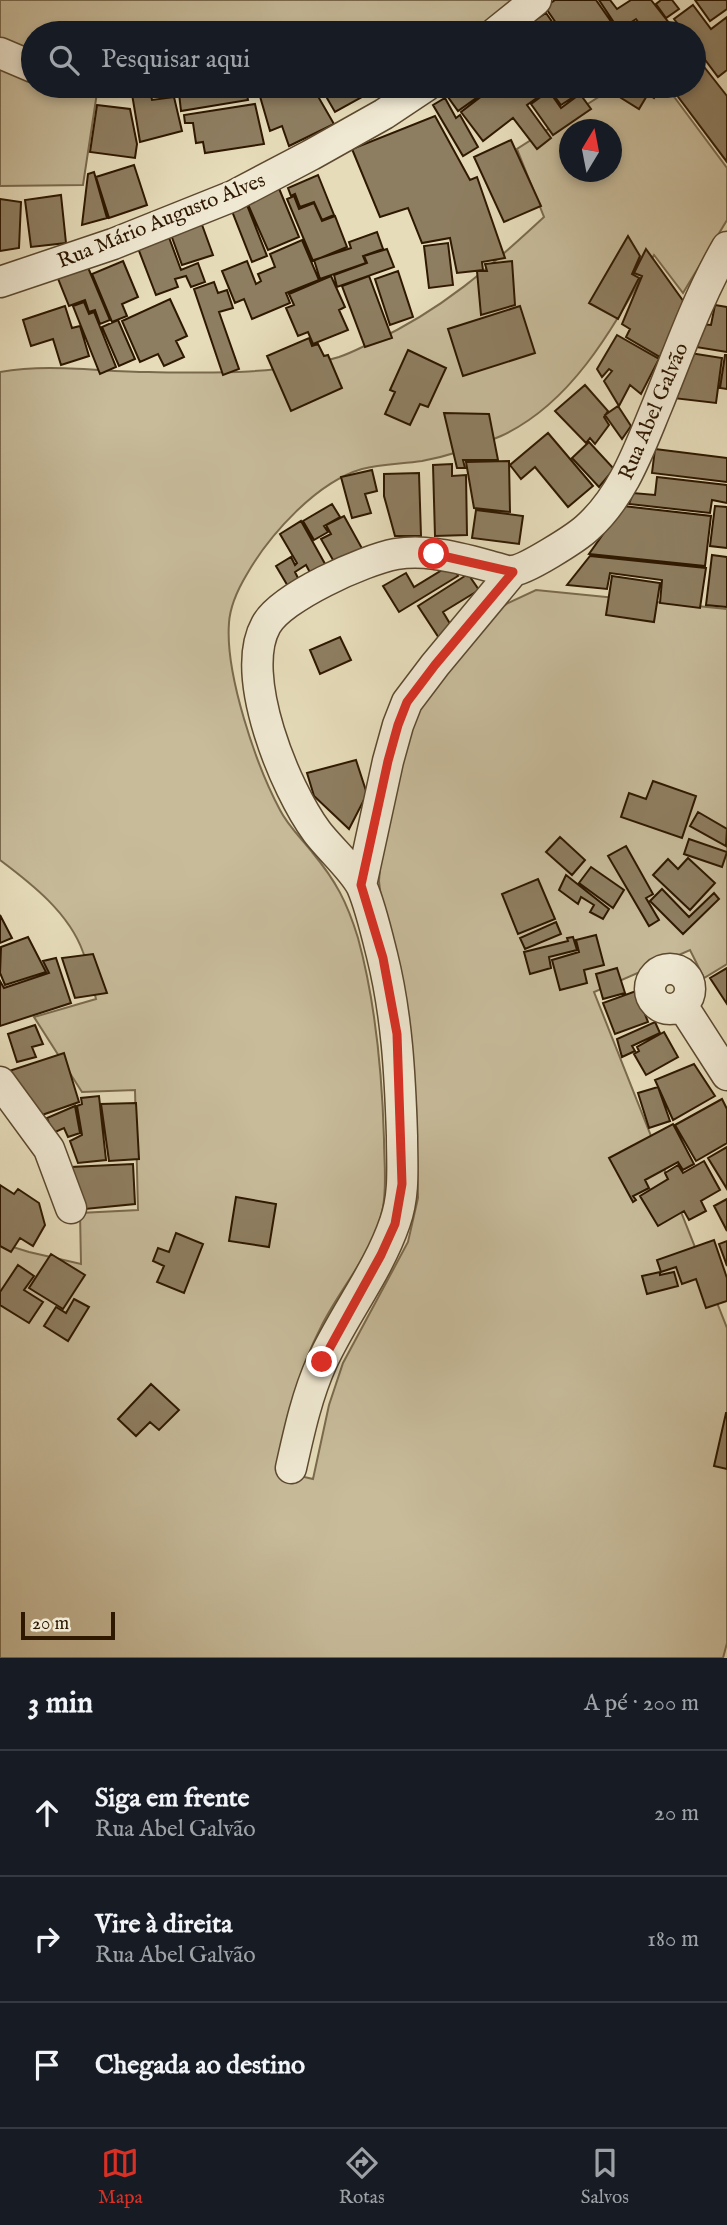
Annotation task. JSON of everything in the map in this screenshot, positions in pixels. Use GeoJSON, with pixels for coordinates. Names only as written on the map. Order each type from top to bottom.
{"type":"FeatureCollection","features":[{"type":"Feature","properties":{"kind":"street"},"geometry":{"type":"LineString","coordinates":[[510,21],[536,0]]}},
{"type":"Feature","properties":{"kind":"street"},"geometry":{"type":"LineString","coordinates":[[0,53],[21,62]]}},
{"type":"Feature","properties":{"kind":"street","name":"Rua Mário Augusto Alves"},"geometry":{"type":"LineString","coordinates":[[0,282],[113,243],[233,195],[311,156],[408,98]]}},
{"type":"Feature","properties":{"kind":"street","name":"Rua Abel Galvão"},"geometry":{"type":"LineString","coordinates":[[361,885],[388,761],[407,702],[513,572],[556,550],[587,528],[617,492],[635,458],[699,303],[727,247]]}},
{"type":"Feature","properties":{"kind":"street","name":"Rua Abel Galvão"},"geometry":{"type":"LineString","coordinates":[[291,1468],[304,1409],[322,1362],[381,1255],[395,1224],[400,1203],[402,1170],[397,1034],[383,958],[361,885],[307,817],[278,758],[262,707],[257,676],[259,644],[266,624],[283,607],[353,567],[374,559],[397,554],[434,554],[513,572]]}},
{"type":"Feature","properties":{"kind":"street"},"geometry":{"type":"LineString","coordinates":[[682,1005],[727,1075]]}},
{"type":"Feature","properties":{"kind":"street"},"geometry":{"type":"LineString","coordinates":[[0,1083],[49,1149],[71,1208]]}},
{"type":"Feature","properties":{"kind":"shaded area"},"geometry":{"type":"Polygon","coordinates":[[[0,0],[513,0],[488,21],[21,21],[21,98],[96,98],[83,185],[0,186],[0,0]]]}},
{"type":"Feature","properties":{"kind":"shaded area"},"geometry":{"type":"Polygon","coordinates":[[[597,98],[675,98],[727,168],[727,220],[683,293],[654,255],[591,358],[551,403],[527,421],[482,444],[442,457],[362,469],[328,485],[296,511],[268,543],[244,580],[233,604],[229,623],[232,667],[252,745],[283,816],[334,882],[350,913],[358,938],[374,1013],[383,1114],[385,1190],[379,1223],[365,1254],[329,1312],[313,1344],[294,1398],[278,1471],[313,1479],[329,1405],[343,1363],[408,1242],[418,1198],[416,1103],[406,1019],[379,881],[381,856],[412,713],[497,611],[536,590],[727,609],[727,964],[704,978],[690,950],[594,992],[727,1328],[727,1643],[723,1658],[0,1658],[0,1243],[81,1264],[80,1213],[138,1210],[135,1090],[82,1092],[34,1017],[96,999],[83,952],[59,912],[37,889],[0,860],[0,372],[56,368],[245,372],[316,363],[348,354],[398,330],[464,287],[544,217],[517,149],[559,122],[559,182],[622,182],[622,119],[564,119],[597,98]]]}},
{"type":"Feature","properties":{"kind":"building"},"geometry":{"type":"Polygon","coordinates":[[[555,0],[596,0],[611,21],[555,21],[545,7],[555,0]]]}},
{"type":"Feature","properties":{"kind":"building"},"geometry":{"type":"Polygon","coordinates":[[[599,0],[610,0],[617,9],[631,0],[651,0],[668,21],[636,19],[613,21],[599,0]]]}},
{"type":"Feature","properties":{"kind":"building"},"geometry":{"type":"Polygon","coordinates":[[[661,0],[672,0],[679,9],[666,18],[656,4],[661,0]]]}},
{"type":"Feature","properties":{"kind":"building"},"geometry":{"type":"Polygon","coordinates":[[[695,0],[727,0],[727,9],[710,21],[695,0]]]}},
{"type":"Feature","properties":{"kind":"building"},"geometry":{"type":"Polygon","coordinates":[[[693,5],[705,21],[676,21],[674,19],[693,5]]]}},
{"type":"Feature","properties":{"kind":"building"},"geometry":{"type":"Polygon","coordinates":[[[546,13],[552,21],[534,21],[546,13]]]}},
{"type":"Feature","properties":{"kind":"building"},"geometry":{"type":"Polygon","coordinates":[[[727,17],[727,70],[718,77],[706,61],[706,22],[711,29],[727,17]]]}},
{"type":"Feature","properties":{"kind":"building"},"geometry":{"type":"Polygon","coordinates":[[[706,69],[727,96],[727,162],[679,98],[706,98],[706,69]]]}},
{"type":"Feature","properties":{"kind":"building"},"geometry":{"type":"Polygon","coordinates":[[[133,98],[174,98],[182,131],[140,142],[133,98]]]}},
{"type":"Feature","properties":{"kind":"building"},"geometry":{"type":"Polygon","coordinates":[[[180,98],[248,100],[181,111],[180,98]]]}},
{"type":"Feature","properties":{"kind":"building"},"geometry":{"type":"Polygon","coordinates":[[[260,98],[319,98],[334,124],[289,146],[282,126],[270,131],[260,98]]]}},
{"type":"Feature","properties":{"kind":"building"},"geometry":{"type":"Polygon","coordinates":[[[327,98],[360,98],[335,112],[327,98]]]}},
{"type":"Feature","properties":{"kind":"building"},"geometry":{"type":"Polygon","coordinates":[[[445,98],[456,118],[460,115],[478,147],[463,156],[433,105],[445,98]]]}},
{"type":"Feature","properties":{"kind":"building"},"geometry":{"type":"Polygon","coordinates":[[[449,98],[476,98],[458,111],[449,98]]]}},
{"type":"Feature","properties":{"kind":"building"},"geometry":{"type":"Polygon","coordinates":[[[479,98],[537,98],[527,105],[551,138],[537,149],[513,118],[483,141],[461,112],[479,98]]]}},
{"type":"Feature","properties":{"kind":"building"},"geometry":{"type":"Polygon","coordinates":[[[539,98],[554,98],[561,108],[575,98],[583,98],[591,109],[576,119],[559,119],[559,131],[553,135],[531,104],[539,98]]]}},
{"type":"Feature","properties":{"kind":"building"},"geometry":{"type":"Polygon","coordinates":[[[556,98],[572,98],[561,105],[556,98]]]}},
{"type":"Feature","properties":{"kind":"building"},"geometry":{"type":"Polygon","coordinates":[[[621,98],[646,98],[639,109],[621,98]]]}},
{"type":"Feature","properties":{"kind":"building"},"geometry":{"type":"Polygon","coordinates":[[[255,104],[264,144],[205,153],[203,142],[196,143],[193,123],[185,123],[184,115],[255,104]]]}},
{"type":"Feature","properties":{"kind":"building"},"geometry":{"type":"Polygon","coordinates":[[[97,105],[130,109],[137,144],[135,158],[90,152],[97,105]]]}},
{"type":"Feature","properties":{"kind":"building"},"geometry":{"type":"Polygon","coordinates":[[[435,116],[470,180],[477,177],[505,258],[482,262],[483,270],[457,273],[450,238],[422,243],[408,208],[380,217],[352,149],[435,116]]]}},
{"type":"Feature","properties":{"kind":"building"},"geometry":{"type":"Polygon","coordinates":[[[511,140],[541,206],[504,222],[474,157],[511,140]]]}},
{"type":"Feature","properties":{"kind":"building"},"geometry":{"type":"Polygon","coordinates":[[[134,165],[147,205],[109,218],[96,177],[134,165]]]}},
{"type":"Feature","properties":{"kind":"building"},"geometry":{"type":"Polygon","coordinates":[[[94,172],[107,218],[82,225],[88,174],[94,172]]]}},
{"type":"Feature","properties":{"kind":"building"},"geometry":{"type":"Polygon","coordinates":[[[318,175],[334,215],[322,220],[314,202],[300,207],[295,194],[291,196],[288,188],[318,175]]]}},
{"type":"Feature","properties":{"kind":"building"},"geometry":{"type":"Polygon","coordinates":[[[278,186],[299,237],[268,250],[246,200],[278,186]]]}},
{"type":"Feature","properties":{"kind":"building"},"geometry":{"type":"Polygon","coordinates":[[[61,195],[66,243],[31,247],[25,200],[61,195]]]}},
{"type":"Feature","properties":{"kind":"building"},"geometry":{"type":"Polygon","coordinates":[[[294,196],[299,209],[314,203],[322,221],[335,216],[347,247],[313,261],[287,199],[294,196]]]}},
{"type":"Feature","properties":{"kind":"building"},"geometry":{"type":"Polygon","coordinates":[[[0,199],[21,202],[19,248],[0,251],[0,199]]]}},
{"type":"Feature","properties":{"kind":"building"},"geometry":{"type":"Polygon","coordinates":[[[245,200],[267,256],[252,262],[230,206],[245,200]]]}},
{"type":"Feature","properties":{"kind":"building"},"geometry":{"type":"Polygon","coordinates":[[[201,222],[213,255],[182,265],[170,232],[201,222]]]}},
{"type":"Feature","properties":{"kind":"building"},"geometry":{"type":"Polygon","coordinates":[[[167,232],[181,270],[198,263],[205,282],[191,287],[186,276],[175,279],[178,287],[156,295],[136,243],[167,232]]]}},
{"type":"Feature","properties":{"kind":"building"},"geometry":{"type":"Polygon","coordinates":[[[377,232],[383,249],[363,256],[366,263],[320,279],[314,260],[351,248],[349,242],[377,232]]]}},
{"type":"Feature","properties":{"kind":"building"},"geometry":{"type":"Polygon","coordinates":[[[628,236],[640,256],[632,274],[639,278],[618,319],[589,303],[628,236]]]}},
{"type":"Feature","properties":{"kind":"building"},"geometry":{"type":"Polygon","coordinates":[[[302,240],[319,280],[286,293],[290,303],[252,319],[244,299],[235,303],[222,271],[247,261],[256,284],[261,281],[258,274],[275,267],[270,254],[302,240]]]}},
{"type":"Feature","properties":{"kind":"building"},"geometry":{"type":"Polygon","coordinates":[[[448,243],[453,285],[429,288],[424,246],[448,243]]]}},
{"type":"Feature","properties":{"kind":"building"},"geometry":{"type":"Polygon","coordinates":[[[387,249],[394,267],[337,287],[334,275],[367,263],[364,256],[387,249]]]}},
{"type":"Feature","properties":{"kind":"building"},"geometry":{"type":"Polygon","coordinates":[[[646,249],[684,302],[660,357],[626,337],[630,329],[622,324],[642,276],[634,273],[646,249]]]}},
{"type":"Feature","properties":{"kind":"building"},"geometry":{"type":"Polygon","coordinates":[[[123,261],[138,297],[122,304],[127,316],[112,322],[92,274],[123,261]]]}},
{"type":"Feature","properties":{"kind":"building"},"geometry":{"type":"Polygon","coordinates":[[[512,261],[515,305],[481,315],[477,271],[487,271],[485,264],[512,261]]]}},
{"type":"Feature","properties":{"kind":"building"},"geometry":{"type":"Polygon","coordinates":[[[87,265],[110,320],[100,324],[95,310],[89,312],[85,300],[69,306],[57,276],[87,265]]]}},
{"type":"Feature","properties":{"kind":"building"},"geometry":{"type":"Polygon","coordinates":[[[398,271],[413,317],[390,325],[375,279],[398,271]]]}},
{"type":"Feature","properties":{"kind":"building"},"geometry":{"type":"Polygon","coordinates":[[[331,276],[345,307],[339,310],[348,330],[313,344],[308,332],[298,336],[286,308],[294,305],[289,294],[331,276]]]}},
{"type":"Feature","properties":{"kind":"building"},"geometry":{"type":"Polygon","coordinates":[[[369,276],[392,338],[365,347],[342,286],[369,276]]]}},
{"type":"Feature","properties":{"kind":"building"},"geometry":{"type":"Polygon","coordinates":[[[214,282],[218,293],[227,290],[233,308],[219,312],[239,369],[223,375],[194,289],[214,282]]]}},
{"type":"Feature","properties":{"kind":"building"},"geometry":{"type":"Polygon","coordinates":[[[170,299],[187,336],[176,341],[184,357],[164,366],[158,354],[140,362],[122,321],[170,299]]]}},
{"type":"Feature","properties":{"kind":"building"},"geometry":{"type":"Polygon","coordinates":[[[84,302],[89,314],[94,312],[116,367],[100,374],[73,306],[84,302]]]}},
{"type":"Feature","properties":{"kind":"building"},"geometry":{"type":"Polygon","coordinates":[[[715,305],[727,307],[727,352],[696,347],[700,324],[711,325],[715,305]]]}},
{"type":"Feature","properties":{"kind":"building"},"geometry":{"type":"Polygon","coordinates":[[[65,306],[72,328],[80,326],[89,356],[61,365],[53,339],[31,346],[23,320],[65,306]]]}},
{"type":"Feature","properties":{"kind":"building"},"geometry":{"type":"Polygon","coordinates":[[[520,306],[535,353],[463,376],[448,329],[520,306]]]}},
{"type":"Feature","properties":{"kind":"building"},"geometry":{"type":"Polygon","coordinates":[[[118,320],[135,359],[119,366],[102,327],[118,320]]]}},
{"type":"Feature","properties":{"kind":"building"},"geometry":{"type":"Polygon","coordinates":[[[617,335],[659,359],[641,394],[630,385],[619,406],[604,381],[612,371],[609,369],[602,377],[597,369],[617,335]]]}},
{"type":"Feature","properties":{"kind":"building"},"geometry":{"type":"Polygon","coordinates":[[[309,338],[312,346],[318,344],[324,356],[328,355],[342,388],[291,411],[267,356],[309,338]]]}},
{"type":"Feature","properties":{"kind":"building"},"geometry":{"type":"Polygon","coordinates":[[[408,350],[446,368],[428,407],[420,404],[410,425],[385,414],[395,392],[390,390],[408,350]]]}},
{"type":"Feature","properties":{"kind":"building"},"geometry":{"type":"Polygon","coordinates":[[[690,353],[722,358],[716,403],[673,398],[690,353]]]}},
{"type":"Feature","properties":{"kind":"building"},"geometry":{"type":"Polygon","coordinates":[[[727,355],[727,389],[720,388],[727,355]]]}},
{"type":"Feature","properties":{"kind":"building"},"geometry":{"type":"Polygon","coordinates":[[[585,385],[608,411],[604,417],[609,425],[595,444],[590,438],[586,443],[555,411],[585,385]]]}},
{"type":"Feature","properties":{"kind":"building"},"geometry":{"type":"Polygon","coordinates":[[[618,406],[631,426],[622,439],[605,415],[618,406]]]}},
{"type":"Feature","properties":{"kind":"building"},"geometry":{"type":"Polygon","coordinates":[[[444,413],[489,414],[498,460],[463,460],[465,468],[457,468],[444,413]]]}},
{"type":"Feature","properties":{"kind":"building"},"geometry":{"type":"Polygon","coordinates":[[[548,433],[593,486],[568,507],[535,467],[521,479],[510,465],[548,433]]]}},
{"type":"Feature","properties":{"kind":"building"},"geometry":{"type":"Polygon","coordinates":[[[589,442],[614,469],[599,487],[572,458],[589,442]]]}},
{"type":"Feature","properties":{"kind":"building"},"geometry":{"type":"Polygon","coordinates":[[[655,449],[727,458],[727,482],[652,473],[655,449]]]}},
{"type":"Feature","properties":{"kind":"building"},"geometry":{"type":"Polygon","coordinates":[[[509,461],[510,512],[474,508],[466,462],[509,461]]]}},
{"type":"Feature","properties":{"kind":"building"},"geometry":{"type":"Polygon","coordinates":[[[452,464],[452,476],[466,475],[467,535],[435,536],[433,465],[452,464]]]}},
{"type":"Feature","properties":{"kind":"building"},"geometry":{"type":"Polygon","coordinates":[[[372,470],[377,491],[365,494],[371,513],[352,518],[341,477],[372,470]]]}},
{"type":"Feature","properties":{"kind":"building"},"geometry":{"type":"Polygon","coordinates":[[[419,473],[421,536],[395,536],[384,496],[384,474],[419,473]]]}},
{"type":"Feature","properties":{"kind":"building"},"geometry":{"type":"Polygon","coordinates":[[[657,477],[727,485],[727,503],[712,500],[710,513],[629,504],[633,493],[655,495],[657,477]]]}},
{"type":"Feature","properties":{"kind":"building"},"geometry":{"type":"Polygon","coordinates":[[[332,504],[340,517],[324,526],[328,532],[314,540],[303,521],[332,504]]]}},
{"type":"Feature","properties":{"kind":"building"},"geometry":{"type":"Polygon","coordinates":[[[623,506],[711,516],[705,566],[589,554],[623,506]]]}},
{"type":"Feature","properties":{"kind":"building"},"geometry":{"type":"Polygon","coordinates":[[[715,506],[727,507],[727,548],[710,546],[715,506]]]}},
{"type":"Feature","properties":{"kind":"building"},"geometry":{"type":"Polygon","coordinates":[[[476,510],[523,516],[519,544],[472,538],[476,510]]]}},
{"type":"Feature","properties":{"kind":"building"},"geometry":{"type":"Polygon","coordinates":[[[344,516],[364,552],[337,567],[321,539],[331,534],[326,525],[344,516]]]}},
{"type":"Feature","properties":{"kind":"building"},"geometry":{"type":"Polygon","coordinates":[[[301,521],[329,571],[314,580],[306,565],[295,572],[300,582],[289,588],[276,566],[291,557],[295,565],[297,563],[280,534],[301,521]]]}},
{"type":"Feature","properties":{"kind":"building"},"geometry":{"type":"Polygon","coordinates":[[[712,555],[727,557],[727,607],[706,605],[712,555]]]}},
{"type":"Feature","properties":{"kind":"building"},"geometry":{"type":"Polygon","coordinates":[[[590,556],[706,568],[700,608],[660,603],[662,580],[610,573],[607,589],[567,585],[590,556]]]}},
{"type":"Feature","properties":{"kind":"building"},"geometry":{"type":"Polygon","coordinates":[[[452,564],[458,576],[399,612],[383,586],[406,573],[414,587],[452,564]]]}},
{"type":"Feature","properties":{"kind":"building"},"geometry":{"type":"Polygon","coordinates":[[[468,574],[479,590],[443,612],[455,632],[441,641],[418,606],[468,574]]]}},
{"type":"Feature","properties":{"kind":"building"},"geometry":{"type":"Polygon","coordinates":[[[612,576],[660,583],[654,622],[606,615],[612,576]]]}},
{"type":"Feature","properties":{"kind":"building"},"geometry":{"type":"Polygon","coordinates":[[[340,637],[351,660],[320,674],[310,650],[340,637]]]}},
{"type":"Feature","properties":{"kind":"building"},"geometry":{"type":"Polygon","coordinates":[[[356,760],[367,794],[349,829],[314,796],[307,773],[356,760]]]}},
{"type":"Feature","properties":{"kind":"building"},"geometry":{"type":"Polygon","coordinates":[[[653,781],[696,796],[682,838],[621,817],[629,793],[646,799],[653,781]]]}},
{"type":"Feature","properties":{"kind":"building"},"geometry":{"type":"Polygon","coordinates":[[[698,812],[727,829],[726,846],[690,826],[698,812]]]}},
{"type":"Feature","properties":{"kind":"building"},"geometry":{"type":"Polygon","coordinates":[[[560,837],[585,860],[572,875],[546,852],[560,837]]]}},
{"type":"Feature","properties":{"kind":"building"},"geometry":{"type":"Polygon","coordinates":[[[689,839],[727,852],[722,867],[684,854],[689,839]]]}},
{"type":"Feature","properties":{"kind":"building"},"geometry":{"type":"Polygon","coordinates":[[[626,846],[653,894],[646,898],[659,920],[649,926],[608,856],[626,846]]]}},
{"type":"Feature","properties":{"kind":"building"},"geometry":{"type":"Polygon","coordinates":[[[688,858],[715,883],[690,910],[653,875],[668,859],[678,869],[688,858]]]}},
{"type":"Feature","properties":{"kind":"building"},"geometry":{"type":"Polygon","coordinates":[[[591,867],[624,890],[613,908],[579,883],[591,867]]]}},
{"type":"Feature","properties":{"kind":"building"},"geometry":{"type":"Polygon","coordinates":[[[566,875],[609,909],[603,919],[590,912],[594,905],[581,897],[578,904],[559,890],[566,875]]]}},
{"type":"Feature","properties":{"kind":"building"},"geometry":{"type":"Polygon","coordinates":[[[538,879],[555,919],[518,934],[502,894],[538,879]]]}},
{"type":"Feature","properties":{"kind":"building"},"geometry":{"type":"Polygon","coordinates":[[[662,889],[689,917],[714,893],[719,899],[683,934],[650,901],[662,889]]]}},
{"type":"Feature","properties":{"kind":"building"},"geometry":{"type":"Polygon","coordinates":[[[0,915],[12,938],[0,943],[0,915]]]}},
{"type":"Feature","properties":{"kind":"building"},"geometry":{"type":"Polygon","coordinates":[[[556,922],[561,934],[525,949],[520,938],[556,922]]]}},
{"type":"Feature","properties":{"kind":"building"},"geometry":{"type":"Polygon","coordinates":[[[596,935],[604,965],[584,970],[587,983],[560,990],[552,960],[579,952],[576,940],[596,935]]]}},
{"type":"Feature","properties":{"kind":"building"},"geometry":{"type":"Polygon","coordinates":[[[28,937],[46,972],[5,985],[0,973],[1,947],[28,937]]]}},
{"type":"Feature","properties":{"kind":"building"},"geometry":{"type":"Polygon","coordinates":[[[573,937],[577,950],[549,957],[551,968],[530,974],[524,952],[568,941],[567,938],[573,937]]]}},
{"type":"Feature","properties":{"kind":"building"},"geometry":{"type":"Polygon","coordinates":[[[93,954],[107,993],[75,998],[62,958],[93,954]]]}},
{"type":"Feature","properties":{"kind":"building"},"geometry":{"type":"Polygon","coordinates":[[[56,958],[71,1003],[0,1026],[0,981],[4,988],[49,973],[43,961],[56,958]]]}},
{"type":"Feature","properties":{"kind":"building"},"geometry":{"type":"Polygon","coordinates":[[[617,968],[625,993],[603,999],[596,974],[617,968]]]}},
{"type":"Feature","properties":{"kind":"building"},"geometry":{"type":"Polygon","coordinates":[[[727,968],[727,1004],[710,978],[727,968]]]}},
{"type":"Feature","properties":{"kind":"building"},"geometry":{"type":"Polygon","coordinates":[[[636,991],[648,1022],[615,1034],[603,1003],[636,991]]]}},
{"type":"Feature","properties":{"kind":"building"},"geometry":{"type":"Polygon","coordinates":[[[655,1022],[660,1033],[632,1046],[635,1051],[622,1057],[617,1039],[655,1022]]]}},
{"type":"Feature","properties":{"kind":"building"},"geometry":{"type":"Polygon","coordinates":[[[35,1025],[43,1044],[32,1047],[36,1057],[17,1062],[8,1034],[35,1025]]]}},
{"type":"Feature","properties":{"kind":"building"},"geometry":{"type":"Polygon","coordinates":[[[664,1032],[678,1057],[646,1075],[634,1054],[639,1051],[637,1047],[664,1032]]]}},
{"type":"Feature","properties":{"kind":"building"},"geometry":{"type":"Polygon","coordinates":[[[64,1053],[79,1102],[42,1115],[9,1071],[64,1053]]]}},
{"type":"Feature","properties":{"kind":"building"},"geometry":{"type":"Polygon","coordinates":[[[694,1064],[715,1096],[673,1120],[655,1080],[694,1064]]]}},
{"type":"Feature","properties":{"kind":"building"},"geometry":{"type":"Polygon","coordinates":[[[658,1087],[670,1121],[649,1128],[638,1093],[658,1087]]]}},
{"type":"Feature","properties":{"kind":"building"},"geometry":{"type":"Polygon","coordinates":[[[99,1096],[106,1160],[78,1163],[70,1141],[82,1135],[77,1106],[82,1104],[81,1098],[99,1096]]]}},
{"type":"Feature","properties":{"kind":"building"},"geometry":{"type":"Polygon","coordinates":[[[722,1099],[727,1109],[727,1143],[696,1161],[675,1125],[722,1099]]]}},
{"type":"Feature","properties":{"kind":"building"},"geometry":{"type":"Polygon","coordinates":[[[136,1103],[139,1159],[109,1161],[101,1104],[136,1103]]]}},
{"type":"Feature","properties":{"kind":"building"},"geometry":{"type":"Polygon","coordinates":[[[75,1106],[80,1133],[68,1137],[64,1128],[53,1133],[47,1118],[75,1106]]]}},
{"type":"Feature","properties":{"kind":"building"},"geometry":{"type":"Polygon","coordinates":[[[673,1124],[694,1164],[683,1170],[678,1162],[645,1180],[649,1188],[633,1196],[636,1200],[633,1202],[609,1158],[673,1124]]]}},
{"type":"Feature","properties":{"kind":"building"},"geometry":{"type":"Polygon","coordinates":[[[727,1147],[727,1189],[708,1158],[727,1147]]]}},
{"type":"Feature","properties":{"kind":"building"},"geometry":{"type":"Polygon","coordinates":[[[704,1161],[720,1190],[701,1201],[706,1211],[689,1220],[684,1211],[658,1226],[640,1196],[668,1179],[665,1173],[678,1165],[683,1173],[704,1161]]]}},
{"type":"Feature","properties":{"kind":"building"},"geometry":{"type":"Polygon","coordinates":[[[133,1164],[135,1204],[85,1209],[71,1167],[133,1164]]]}},
{"type":"Feature","properties":{"kind":"building"},"geometry":{"type":"Polygon","coordinates":[[[0,1185],[14,1194],[18,1189],[39,1203],[45,1225],[33,1246],[20,1238],[11,1252],[0,1246],[0,1185]]]}},
{"type":"Feature","properties":{"kind":"building"},"geometry":{"type":"Polygon","coordinates":[[[236,1197],[276,1204],[269,1247],[229,1241],[236,1197]]]}},
{"type":"Feature","properties":{"kind":"building"},"geometry":{"type":"Polygon","coordinates":[[[727,1199],[727,1231],[714,1206],[727,1199]]]}},
{"type":"Feature","properties":{"kind":"building"},"geometry":{"type":"Polygon","coordinates":[[[176,1233],[203,1244],[184,1293],[157,1282],[164,1266],[153,1261],[158,1248],[169,1252],[176,1233]]]}},
{"type":"Feature","properties":{"kind":"building"},"geometry":{"type":"Polygon","coordinates":[[[714,1240],[727,1278],[727,1301],[706,1308],[696,1279],[682,1284],[676,1267],[661,1272],[657,1260],[714,1240]]]}},
{"type":"Feature","properties":{"kind":"building"},"geometry":{"type":"Polygon","coordinates":[[[727,1241],[727,1266],[719,1244],[727,1241]]]}},
{"type":"Feature","properties":{"kind":"building"},"geometry":{"type":"Polygon","coordinates":[[[51,1254],[85,1275],[63,1309],[29,1288],[51,1254]]]}},
{"type":"Feature","properties":{"kind":"building"},"geometry":{"type":"Polygon","coordinates":[[[18,1265],[34,1276],[24,1290],[43,1302],[29,1323],[0,1305],[0,1292],[18,1265]]]}},
{"type":"Feature","properties":{"kind":"building"},"geometry":{"type":"Polygon","coordinates":[[[660,1272],[660,1275],[674,1272],[678,1286],[647,1294],[642,1276],[660,1272]]]}},
{"type":"Feature","properties":{"kind":"building"},"geometry":{"type":"Polygon","coordinates":[[[74,1299],[89,1307],[68,1341],[44,1326],[56,1307],[66,1313],[74,1299]]]}},
{"type":"Feature","properties":{"kind":"building"},"geometry":{"type":"Polygon","coordinates":[[[151,1384],[179,1410],[159,1430],[150,1422],[136,1436],[118,1419],[151,1384]]]}},
{"type":"Feature","properties":{"kind":"building"},"geometry":{"type":"Polygon","coordinates":[[[727,1413],[727,1469],[714,1466],[727,1413]]]}},
{"type":"Feature","properties":{"kind":"route"},"geometry":{"type":"LineString","coordinates":[[322,1362],[381,1255],[395,1224],[400,1203],[401,1101],[397,1034],[383,958],[361,885],[388,761],[407,702],[513,572],[434,554]]}}]}
